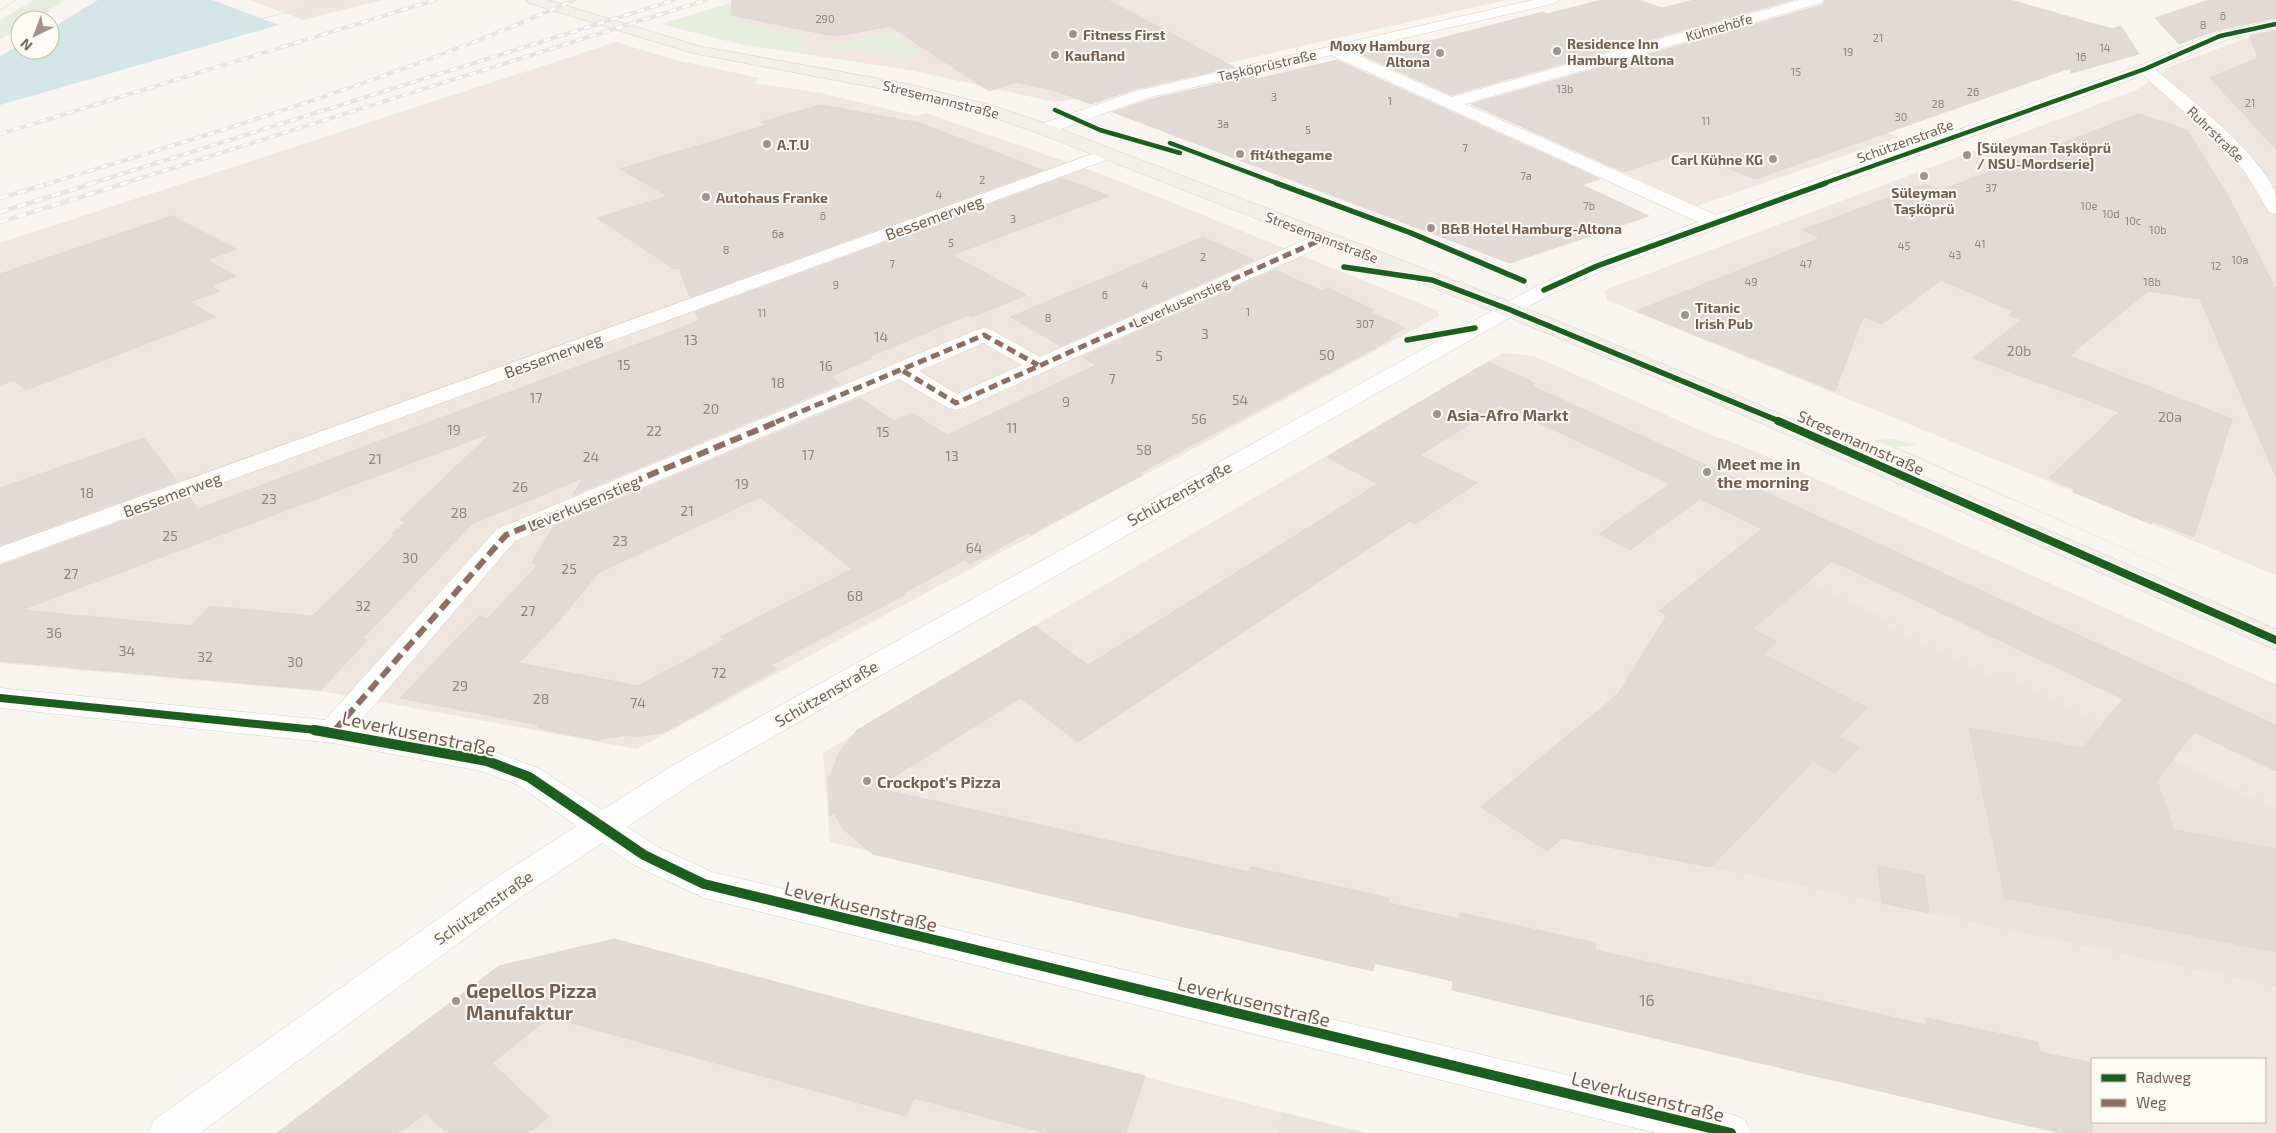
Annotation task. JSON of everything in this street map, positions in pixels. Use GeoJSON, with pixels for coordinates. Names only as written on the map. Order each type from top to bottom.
{"type":"FeatureCollection","features":[{"type":"Feature","properties":{"kind":"main road","name":"Stresemannstraße"},"geometry":{"type":"LineString","coordinates":[[533,0],[697,50],[917,91],[988,110],[1044,130],[1508,309],[1794,427],[2276,640]]}},
{"type":"Feature","properties":{"kind":"street","name":"Taşköprüstraße"},"geometry":{"type":"LineString","coordinates":[[1044,130],[1142,94],[1552,0]]}},
{"type":"Feature","properties":{"kind":"street","name":"Kühnehöfe"},"geometry":{"type":"LineString","coordinates":[[1449,103],[1816,0]]}},
{"type":"Feature","properties":{"kind":"street","name":"Schützenstraße"},"geometry":{"type":"LineString","coordinates":[[168,1133],[512,885],[695,767],[1508,309],[1597,266],[1714,222],[2145,68],[2220,36],[2276,24]]}},
{"type":"Feature","properties":{"kind":"street"},"geometry":{"type":"LineString","coordinates":[[1332,50],[1714,222]]}},
{"type":"Feature","properties":{"kind":"street","name":"Ruhrstraße"},"geometry":{"type":"LineString","coordinates":[[2145,68],[2206,123],[2252,169],[2276,208]]}},
{"type":"Feature","properties":{"kind":"street","name":"Bessemerweg"},"geometry":{"type":"LineString","coordinates":[[0,556],[1106,154]]}},
{"type":"Feature","properties":{"kind":"street","name":"Leverkusenstieg"},"geometry":{"type":"LineString","coordinates":[[903,371],[956,403],[1325,238]]}},
{"type":"Feature","properties":{"kind":"street","name":"Leverkusenstieg"},"geometry":{"type":"LineString","coordinates":[[333,732],[506,535],[854,388],[903,371],[984,335],[1038,365]]}},
{"type":"Feature","properties":{"kind":"street","name":"Leverkusenstraße"},"geometry":{"type":"LineString","coordinates":[[0,698],[333,732],[487,761],[529,777],[644,855],[704,884],[1731,1133]]}},
{"type":"Feature","properties":{"kind":"shaded area"},"geometry":{"type":"Polygon","coordinates":[[[98,0],[212,0],[279,25],[0,105],[0,56],[10,50],[10,60],[60,60],[60,23],[98,0]]]}},
{"type":"Feature","properties":{"kind":"shaded area"},"geometry":{"type":"Polygon","coordinates":[[[250,0],[383,0],[303,20],[250,0]]]}},
{"type":"Feature","properties":{"kind":"shaded area"},"geometry":{"type":"Polygon","coordinates":[[[742,0],[1506,0],[1121,87],[1077,99],[1055,102],[909,70],[740,44],[661,24],[742,0]]]}},
{"type":"Feature","properties":{"kind":"shaded area"},"geometry":{"type":"Polygon","coordinates":[[[2276,30],[2276,575],[1607,300],[1605,290],[2136,90],[2169,67],[2252,36],[2276,30]]]}},
{"type":"Feature","properties":{"kind":"shaded area"},"geometry":{"type":"Polygon","coordinates":[[[616,42],[675,60],[760,78],[753,83],[821,93],[917,116],[871,131],[719,206],[626,237],[597,218],[325,304],[93,398],[0,427],[0,243],[616,42]]]}},
{"type":"Feature","properties":{"kind":"shaded area"},"geometry":{"type":"Polygon","coordinates":[[[1754,85],[1898,137],[1697,206],[1563,145],[1754,85]]]}},
{"type":"Feature","properties":{"kind":"shaded area"},"geometry":{"type":"Polygon","coordinates":[[[926,113],[1107,176],[1438,311],[1439,316],[637,749],[327,692],[0,663],[0,427],[93,398],[325,304],[597,218],[626,237],[871,131],[926,113]]]}},
{"type":"Feature","properties":{"kind":"shaded area"},"geometry":{"type":"Polygon","coordinates":[[[1503,353],[1534,356],[1711,435],[1742,446],[2276,684],[2276,808],[2007,677],[2002,682],[1887,626],[1891,622],[1739,548],[1659,611],[1667,615],[1618,694],[1537,761],[1547,851],[1562,838],[1677,860],[2276,987],[2276,1133],[2061,1133],[1760,1064],[1452,990],[1453,982],[1440,978],[1375,963],[1373,971],[1058,898],[830,842],[823,753],[1034,626],[1503,353]]]}},
{"type":"Feature","properties":{"kind":"shaded area"},"geometry":{"type":"Polygon","coordinates":[[[1738,548],[1892,622],[1887,626],[2002,682],[2007,677],[2276,808],[2276,987],[1677,860],[1562,838],[1547,851],[1481,807],[1618,694],[1666,616],[1659,611],[1738,548]]]}},
{"type":"Feature","properties":{"kind":"shaded area"},"geometry":{"type":"Polygon","coordinates":[[[556,953],[729,970],[1282,1112],[1276,1133],[277,1133],[499,966],[556,953]]]}},
{"type":"Feature","properties":{"kind":"shaded area"},"geometry":{"type":"Polygon","coordinates":[[[1282,1112],[1367,1133],[1276,1133],[1282,1112]]]}},
{"type":"Feature","properties":{"kind":"green space"},"geometry":{"type":"Polygon","coordinates":[[[34,0],[65,0],[50,10],[17,10],[34,0]]]}},
{"type":"Feature","properties":{"kind":"green space"},"geometry":{"type":"Polygon","coordinates":[[[742,0],[746,7],[729,17],[751,24],[795,33],[808,50],[828,57],[740,44],[661,24],[742,0]]]}},
{"type":"Feature","properties":{"kind":"green space"},"geometry":{"type":"Polygon","coordinates":[[[10,14],[10,34],[0,39],[0,20],[10,14]]]}},
{"type":"Feature","properties":{"kind":"green space"},"geometry":{"type":"Polygon","coordinates":[[[894,32],[922,51],[911,59],[841,49],[833,44],[894,32]]]}},
{"type":"Feature","properties":{"kind":"green space"},"geometry":{"type":"Polygon","coordinates":[[[1894,439],[1917,445],[1896,447],[2276,615],[1875,440],[1894,439]]]}},
{"type":"Feature","properties":{"kind":"building","name":"Kaufland"},"geometry":{"type":"Polygon","coordinates":[[[732,0],[1108,0],[1234,67],[1136,89],[1091,104],[1056,91],[1016,82],[989,91],[890,26],[843,35],[828,35],[731,15],[732,0]]]}},
{"type":"Feature","properties":{"kind":"building"},"geometry":{"type":"Polygon","coordinates":[[[1602,0],[1638,0],[1662,8],[1694,0],[1793,0],[1451,95],[1360,54],[1398,46],[1403,48],[1543,12],[1547,14],[1602,0]]]}},
{"type":"Feature","properties":{"kind":"building"},"geometry":{"type":"Polygon","coordinates":[[[1825,0],[2010,0],[2112,29],[2121,26],[2139,54],[2071,73],[2070,68],[1755,179],[1686,151],[1623,172],[1471,104],[1822,5],[1825,0]]]}},
{"type":"Feature","properties":{"kind":"building"},"geometry":{"type":"Polygon","coordinates":[[[2209,0],[2276,0],[2276,18],[2215,31],[2179,44],[2155,18],[2209,0]]]}},
{"type":"Feature","properties":{"kind":"building"},"geometry":{"type":"Polygon","coordinates":[[[2276,30],[2276,149],[2210,78],[2258,58],[2250,36],[2276,30]]]}},
{"type":"Feature","properties":{"kind":"building"},"geometry":{"type":"Polygon","coordinates":[[[1337,60],[1600,179],[1582,185],[1649,216],[1510,263],[1113,112],[1148,100],[1252,76],[1257,79],[1337,60]]]}},
{"type":"Feature","properties":{"kind":"building"},"geometry":{"type":"Polygon","coordinates":[[[821,105],[920,123],[1042,170],[690,297],[679,268],[674,269],[597,218],[668,196],[620,169],[767,125],[761,122],[821,105]]]}},
{"type":"Feature","properties":{"kind":"building"},"geometry":{"type":"Polygon","coordinates":[[[2138,114],[2187,130],[2228,196],[2276,289],[2276,477],[2200,299],[2148,291],[2069,356],[2232,419],[2194,537],[2154,521],[2151,524],[2073,492],[2075,489],[2049,478],[2119,412],[1972,358],[2022,320],[2009,315],[2013,311],[1941,280],[1882,324],[1863,317],[1835,391],[1636,311],[1820,238],[1802,230],[1925,184],[1942,190],[2138,114]]]}},
{"type":"Feature","properties":{"kind":"building"},"geometry":{"type":"Polygon","coordinates":[[[1062,178],[1109,196],[952,255],[1026,295],[972,317],[969,315],[870,356],[872,358],[830,377],[840,384],[573,495],[583,478],[472,524],[362,639],[367,640],[321,690],[0,661],[0,566],[189,497],[198,509],[699,321],[695,312],[1062,178]],[[491,433],[21,610],[191,626],[210,606],[313,616],[395,535],[392,534],[406,521],[400,520],[491,433]]]}},
{"type":"Feature","properties":{"kind":"building"},"geometry":{"type":"Polygon","coordinates":[[[172,216],[236,249],[207,260],[236,276],[211,286],[220,291],[190,302],[215,317],[26,390],[14,380],[0,385],[0,274],[172,216]]]}},
{"type":"Feature","properties":{"kind":"building"},"geometry":{"type":"Polygon","coordinates":[[[1203,237],[1254,260],[1061,346],[1010,317],[1203,237]]]}},
{"type":"Feature","properties":{"kind":"building"},"geometry":{"type":"Polygon","coordinates":[[[1275,270],[1322,291],[1328,288],[1374,310],[1370,312],[1405,328],[1379,345],[1381,345],[1139,473],[1142,475],[970,564],[964,560],[904,593],[906,594],[771,665],[777,669],[665,732],[636,737],[627,735],[596,740],[537,728],[539,725],[400,698],[479,616],[488,618],[537,566],[532,562],[553,527],[860,398],[894,421],[912,413],[947,435],[1096,365],[1082,357],[1275,270]],[[760,497],[598,573],[559,621],[519,663],[638,686],[724,640],[720,637],[852,569],[760,497]]]}},
{"type":"Feature","properties":{"kind":"building"},"geometry":{"type":"Polygon","coordinates":[[[1488,362],[1535,383],[1532,386],[2276,725],[2276,771],[2194,732],[2157,781],[2174,830],[2276,849],[2276,952],[2005,898],[1969,728],[2083,748],[2123,699],[1832,561],[1753,629],[1777,642],[1763,654],[1867,708],[1838,737],[1859,747],[1835,773],[1813,762],[1711,867],[1562,838],[1547,851],[1481,807],[1618,694],[1667,615],[1659,611],[1762,529],[1700,499],[1630,550],[1599,534],[1670,484],[1500,405],[1420,455],[1477,483],[1415,524],[1410,521],[1078,742],[1020,698],[876,788],[1249,872],[1251,867],[1389,898],[1388,903],[1459,919],[1460,913],[1595,943],[1595,950],[1927,1025],[1926,1018],[2038,1042],[2040,1052],[2091,1063],[2092,1133],[2061,1133],[1999,1119],[1452,990],[1453,981],[1374,963],[1373,971],[873,854],[844,830],[834,813],[830,816],[828,777],[830,777],[839,753],[857,730],[1034,626],[1088,665],[1378,484],[1327,457],[1488,362]]]}},
{"type":"Feature","properties":{"kind":"building"},"geometry":{"type":"Polygon","coordinates":[[[144,438],[177,481],[0,545],[0,488],[144,438]]]}},
{"type":"Feature","properties":{"kind":"building"},"geometry":{"type":"Polygon","coordinates":[[[1878,866],[1924,875],[1929,913],[1882,903],[1878,866]]]}},
{"type":"Feature","properties":{"kind":"building"},"geometry":{"type":"Polygon","coordinates":[[[614,939],[866,1006],[1145,1076],[1126,1133],[1045,1133],[914,1098],[906,1116],[550,1017],[492,1063],[549,1117],[528,1133],[446,1133],[426,1113],[398,1133],[277,1133],[499,966],[614,939]]]}},
{"type":"Feature","properties":{"kind":"tram line"},"geometry":{"type":"LineString","coordinates":[[0,10],[16,0]]}},
{"type":"Feature","properties":{"kind":"tram line"},"geometry":{"type":"LineString","coordinates":[[0,85],[135,48],[342,0]]}},
{"type":"Feature","properties":{"kind":"railway"},"geometry":{"type":"LineString","coordinates":[[0,134],[435,0]]}},
{"type":"Feature","properties":{"kind":"railway"},"geometry":{"type":"LineString","coordinates":[[47,184],[247,122],[379,78],[444,54],[574,0]]}},
{"type":"Feature","properties":{"kind":"railway"},"geometry":{"type":"LineString","coordinates":[[90,184],[674,0]]}},
{"type":"Feature","properties":{"kind":"railway"},"geometry":{"type":"LineString","coordinates":[[122,184],[706,0]]}},
{"type":"Feature","properties":{"kind":"railway"},"geometry":{"type":"LineString","coordinates":[[0,198],[51,183]]}},
{"type":"Feature","properties":{"kind":"railway"},"geometry":{"type":"LineString","coordinates":[[0,212],[94,183]]}},
{"type":"Feature","properties":{"kind":"railway"},"geometry":{"type":"LineString","coordinates":[[0,222],[126,183]]}},
{"type":"Feature","properties":{"kind":"marked path"},"geometry":{"type":"LineString","coordinates":[[903,371],[956,403],[1325,238]]}},
{"type":"Feature","properties":{"kind":"marked path"},"geometry":{"type":"LineString","coordinates":[[333,732],[506,535],[984,335],[1038,365]]}},
{"type":"Feature","properties":{"kind":"cycle path"},"geometry":{"type":"LineString","coordinates":[[1544,290],[1597,266],[1715,222],[2145,69],[2220,36],[2276,24]]}},
{"type":"Feature","properties":{"kind":"cycle path"},"geometry":{"type":"LineString","coordinates":[[1055,110],[1100,130],[1180,153]]}},
{"type":"Feature","properties":{"kind":"cycle path"},"geometry":{"type":"LineString","coordinates":[[1170,143],[1411,233],[1524,281]]}},
{"type":"Feature","properties":{"kind":"cycle path"},"geometry":{"type":"LineString","coordinates":[[1344,267],[1432,280],[1508,309],[1770,417],[2276,640]]}},
{"type":"Feature","properties":{"kind":"cycle path"},"geometry":{"type":"LineString","coordinates":[[1407,340],[1475,328]]}},
{"type":"Feature","properties":{"kind":"cycle path"},"geometry":{"type":"LineString","coordinates":[[0,698],[333,732],[487,761],[529,777],[644,855],[704,884],[1731,1133]]}},
{"type":"Feature","properties":{"kind":"place","name":"Fitness First"},"geometry":{"type":"Point","coordinates":[1073,34]}},
{"type":"Feature","properties":{"kind":"place","name":"Residence Inn Hamburg Altona"},"geometry":{"type":"Point","coordinates":[1557,51]}},
{"type":"Feature","properties":{"kind":"place","name":"Moxy Hamburg Altona"},"geometry":{"type":"Point","coordinates":[1440,53]}},
{"type":"Feature","properties":{"kind":"place","name":"Kaufland"},"geometry":{"type":"Point","coordinates":[1055,55]}},
{"type":"Feature","properties":{"kind":"place","name":"A.T.U"},"geometry":{"type":"Point","coordinates":[767,144]}},
{"type":"Feature","properties":{"kind":"place","name":"fit4thegame"},"geometry":{"type":"Point","coordinates":[1240,154]}},
{"type":"Feature","properties":{"kind":"place","name":"[Süleyman Taşköprü / NSU-Mordserie]"},"geometry":{"type":"Point","coordinates":[1967,155]}},
{"type":"Feature","properties":{"kind":"place","name":"Carl Kühne KG"},"geometry":{"type":"Point","coordinates":[1773,159]}},
{"type":"Feature","properties":{"kind":"place","name":"Süleyman Taşköprü"},"geometry":{"type":"Point","coordinates":[1924,176]}},
{"type":"Feature","properties":{"kind":"place","name":"Autohaus Franke"},"geometry":{"type":"Point","coordinates":[706,197]}},
{"type":"Feature","properties":{"kind":"place","name":"B&B Hotel Hamburg-Altona"},"geometry":{"type":"Point","coordinates":[1431,228]}},
{"type":"Feature","properties":{"kind":"place","name":"Titanic Irish Pub"},"geometry":{"type":"Point","coordinates":[1685,315]}},
{"type":"Feature","properties":{"kind":"place","name":"Asia-Afro Markt"},"geometry":{"type":"Point","coordinates":[1437,414]}},
{"type":"Feature","properties":{"kind":"place","name":"Meet me in the morning"},"geometry":{"type":"Point","coordinates":[1707,472]}},
{"type":"Feature","properties":{"kind":"place","name":"Crockpot's Pizza"},"geometry":{"type":"Point","coordinates":[867,781]}},
{"type":"Feature","properties":{"kind":"place","name":"Gepellos Pizza Manufaktur"},"geometry":{"type":"Point","coordinates":[456,1001]}}]}
